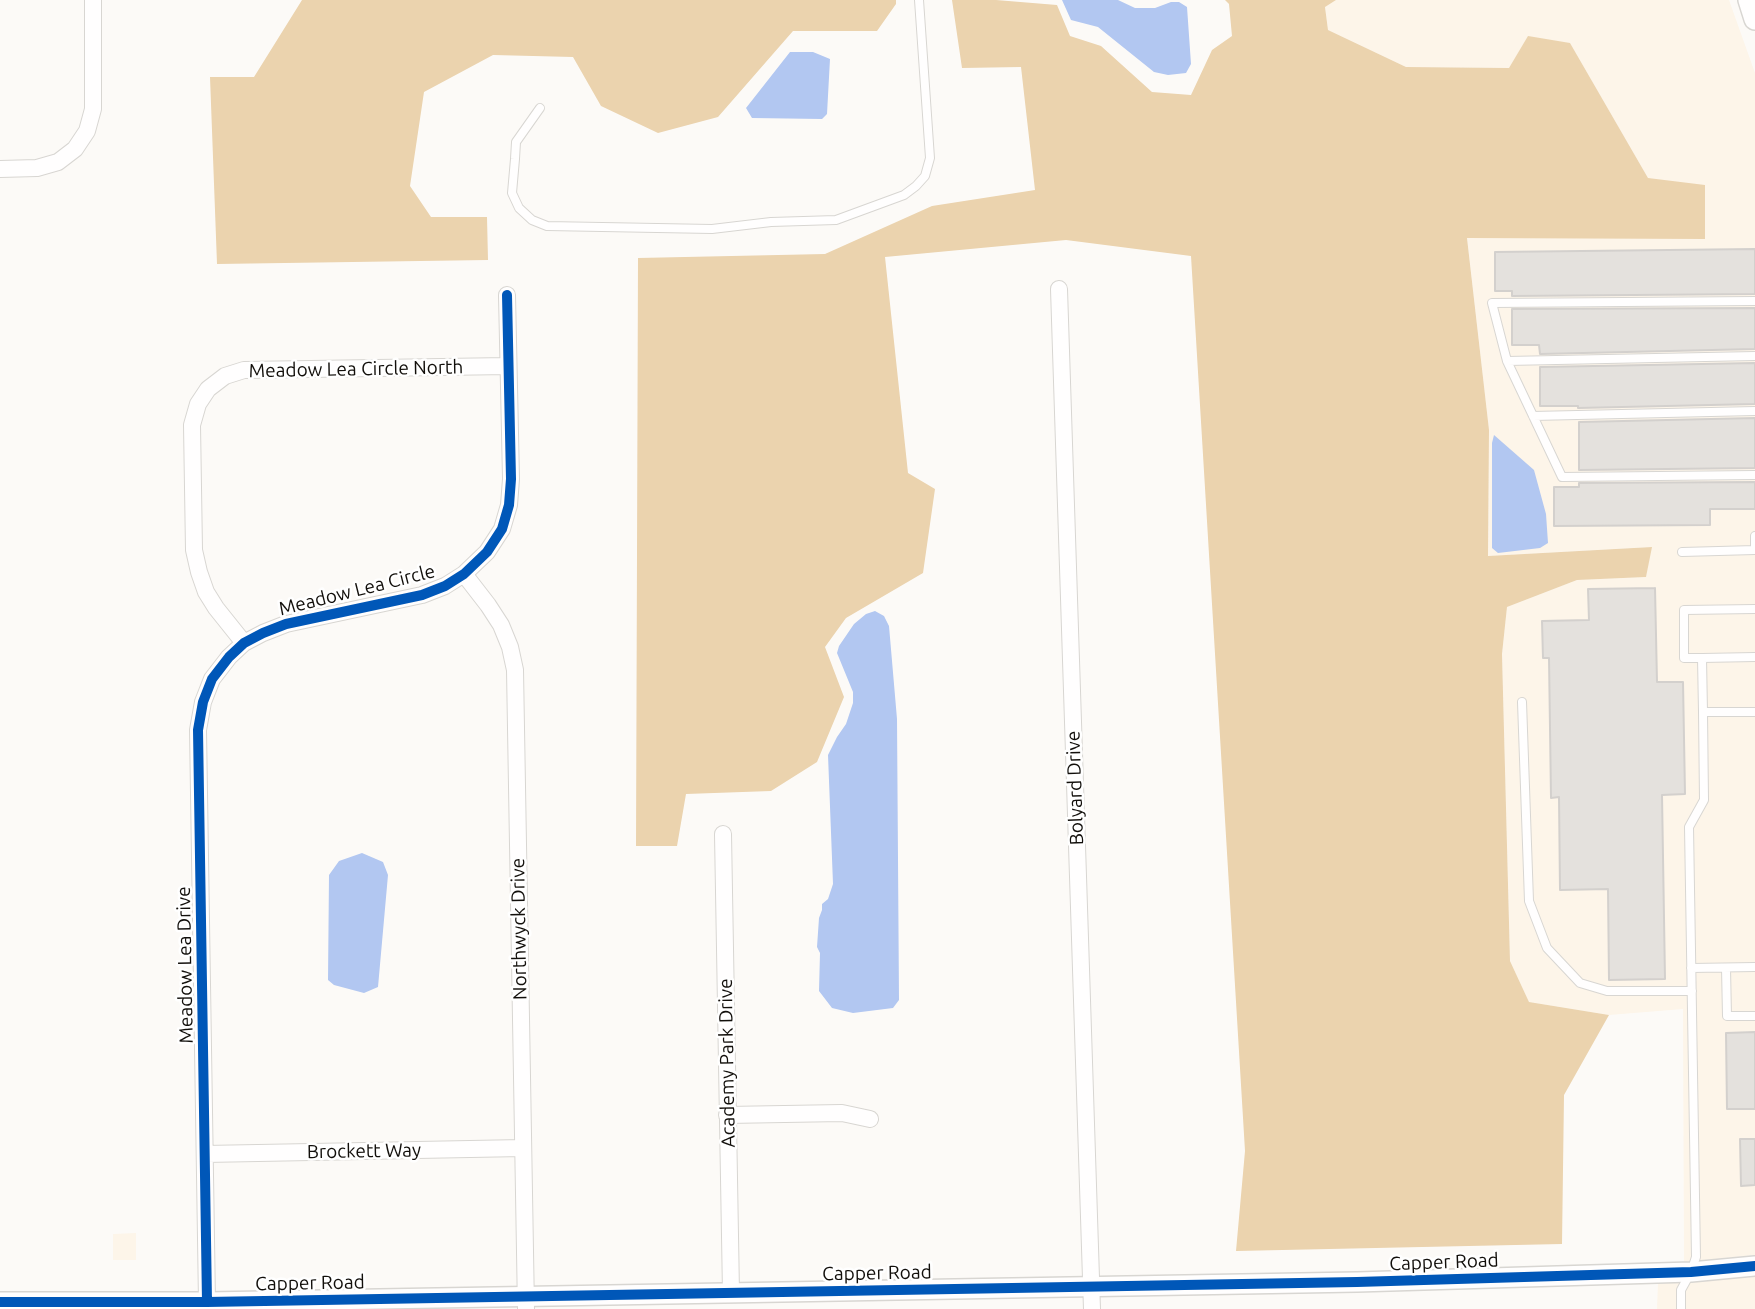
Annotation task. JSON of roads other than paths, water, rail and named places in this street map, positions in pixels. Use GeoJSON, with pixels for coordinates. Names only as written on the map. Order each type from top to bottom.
{"type":"FeatureCollection","features":[{"type":"Feature","properties":{"kind":"main road"},"geometry":{"type":"LineString","coordinates":[[1749,0],[1755,19]]}},
{"type":"Feature","properties":{"kind":"street"},"geometry":{"type":"LineString","coordinates":[[0,169],[37,168],[58,162],[75,149],[88,131],[93,109],[93,0]]}},
{"type":"Feature","properties":{"kind":"street","name":"Bolyard Drive"},"geometry":{"type":"LineString","coordinates":[[1059,289],[1092,1309]]}},
{"type":"Feature","properties":{"kind":"street"},"geometry":{"type":"LineString","coordinates":[[507,295],[508,366]]}},
{"type":"Feature","properties":{"kind":"street","name":"Meadow Lea Circle North"},"geometry":{"type":"LineString","coordinates":[[244,643],[206,592],[194,550],[192,425],[198,404],[208,388],[225,376],[244,370],[508,366]]}},
{"type":"Feature","properties":{"kind":"street","name":"Meadow Lea Circle"},"geometry":{"type":"LineString","coordinates":[[244,643],[286,624],[422,595],[445,586],[464,574],[487,552],[502,529],[509,505],[511,479],[508,366]]}},
{"type":"Feature","properties":{"kind":"street","name":"Northwyck Drive"},"geometry":{"type":"LineString","coordinates":[[464,574],[501,625],[510,647],[514,670],[526,1303]]}},
{"type":"Feature","properties":{"kind":"street","name":"Meadow Lea Drive"},"geometry":{"type":"LineString","coordinates":[[207,1302],[198,730],[203,702],[212,679],[244,643]]}},
{"type":"Feature","properties":{"kind":"street","name":"Academy Park Drive"},"geometry":{"type":"LineString","coordinates":[[723,834],[731,1293]]}},
{"type":"Feature","properties":{"kind":"street"},"geometry":{"type":"LineString","coordinates":[[727,1115],[842,1113],[870,1119]]}},
{"type":"Feature","properties":{"kind":"street","name":"Brockett Way"},"geometry":{"type":"LineString","coordinates":[[205,1154],[523,1148]]}},
{"type":"Feature","properties":{"kind":"street","name":"Capper Road"},"geometry":{"type":"LineString","coordinates":[[0,1302],[130,1305],[207,1302],[526,1303],[731,1293],[1357,1282],[1691,1272],[1755,1266]]}},
{"type":"Feature","properties":{"kind":"lane"},"geometry":{"type":"LineString","coordinates":[[540,108],[516,142],[512,193],[519,208],[532,220],[547,226],[712,229],[771,222],[836,220],[904,195],[925,176],[930,158],[919,0]]}},
{"type":"Feature","properties":{"kind":"lane"},"geometry":{"type":"LineString","coordinates":[[1755,301],[1492,303],[1507,361],[1562,477],[1755,475]]}},
{"type":"Feature","properties":{"kind":"lane"},"geometry":{"type":"LineString","coordinates":[[1507,361],[1755,356]]}},
{"type":"Feature","properties":{"kind":"lane"},"geometry":{"type":"LineString","coordinates":[[1532,416],[1755,411]]}},
{"type":"Feature","properties":{"kind":"lane"},"geometry":{"type":"LineString","coordinates":[[1682,552],[1755,550],[1755,537]]}},
{"type":"Feature","properties":{"kind":"lane"},"geometry":{"type":"LineString","coordinates":[[1755,608],[1684,610],[1684,658],[1755,657]]}},
{"type":"Feature","properties":{"kind":"lane"},"geometry":{"type":"LineString","coordinates":[[1681,1309],[1681,1290],[1696,1257],[1689,827],[1704,800],[1702,658]]}},
{"type":"Feature","properties":{"kind":"lane"},"geometry":{"type":"LineString","coordinates":[[1521,702],[1529,901],[1547,948],[1580,983],[1607,991],[1692,991]]}},
{"type":"Feature","properties":{"kind":"lane"},"geometry":{"type":"LineString","coordinates":[[1703,712],[1755,712]]}},
{"type":"Feature","properties":{"kind":"lane"},"geometry":{"type":"LineString","coordinates":[[1691,968],[1755,967]]}},
{"type":"Feature","properties":{"kind":"lane"},"geometry":{"type":"LineString","coordinates":[[1726,968],[1727,1016],[1755,1016]]}},
{"type":"Feature","properties":{"kind":"water"},"geometry":{"type":"Polygon","coordinates":[[[1062,0],[1118,0],[1135,8],[1155,8],[1179,2],[1187,7],[1191,64],[1186,73],[1168,75],[1154,72],[1098,27],[1071,20],[1062,0]]]}},
{"type":"Feature","properties":{"kind":"water"},"geometry":{"type":"Polygon","coordinates":[[[790,52],[813,52],[830,59],[827,114],[822,119],[752,118],[746,108],[790,52]]]}},
{"type":"Feature","properties":{"kind":"water"},"geometry":{"type":"Polygon","coordinates":[[[1494,435],[1534,470],[1546,514],[1548,543],[1540,548],[1498,553],[1492,548],[1494,435]]]}},
{"type":"Feature","properties":{"kind":"water"},"geometry":{"type":"Polygon","coordinates":[[[875,611],[884,616],[889,626],[897,719],[899,1000],[893,1008],[853,1013],[832,1008],[819,991],[820,953],[817,947],[822,904],[828,899],[833,884],[828,755],[846,724],[853,703],[853,692],[837,653],[854,624],[866,614],[875,611]]]}},
{"type":"Feature","properties":{"kind":"water"},"geometry":{"type":"Polygon","coordinates":[[[362,853],[383,862],[388,875],[378,987],[364,993],[334,985],[328,980],[329,875],[339,861],[362,853]]]}}]}
